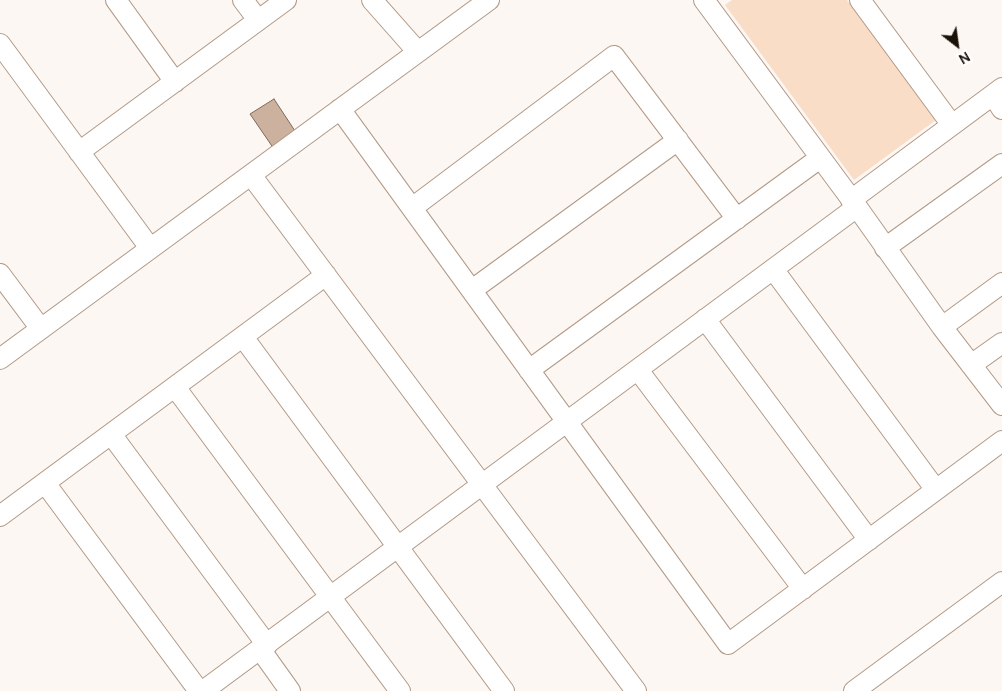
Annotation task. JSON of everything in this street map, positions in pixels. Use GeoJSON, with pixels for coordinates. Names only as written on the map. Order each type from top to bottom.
{"type":"FeatureCollection","features":[{"type":"Feature","properties":{"kind":"street"},"geometry":{"type":"LineString","coordinates":[[116,0],[175,82]]}},
{"type":"Feature","properties":{"kind":"street"},"geometry":{"type":"LineString","coordinates":[[243,0],[258,20]]}},
{"type":"Feature","properties":{"kind":"street"},"geometry":{"type":"LineString","coordinates":[[79,152],[286,0]]}},
{"type":"Feature","properties":{"kind":"street"},"geometry":{"type":"LineString","coordinates":[[372,0],[418,52]]}},
{"type":"Feature","properties":{"kind":"street"},"geometry":{"type":"LineString","coordinates":[[0,358],[489,0]]}},
{"type":"Feature","properties":{"kind":"street"},"geometry":{"type":"LineString","coordinates":[[860,0],[952,125]]}},
{"type":"Feature","properties":{"kind":"street"},"geometry":{"type":"LineString","coordinates":[[706,1],[942,327],[1002,405]]}},
{"type":"Feature","properties":{"kind":"street"},"geometry":{"type":"LineString","coordinates":[[0,44],[150,248]]}},
{"type":"Feature","properties":{"kind":"street"},"geometry":{"type":"LineString","coordinates":[[412,208],[614,56],[737,219]]}},
{"type":"Feature","properties":{"kind":"street"},"geometry":{"type":"LineString","coordinates":[[203,691],[773,270],[952,125],[999,97]]}},
{"type":"Feature","properties":{"kind":"street"},"geometry":{"type":"LineString","coordinates":[[340,109],[728,644],[1002,441]]}},
{"type":"Feature","properties":{"kind":"street"},"geometry":{"type":"LineString","coordinates":[[472,290],[678,140]]}},
{"type":"Feature","properties":{"kind":"street"},"geometry":{"type":"LineString","coordinates":[[530,370],[820,158]]}},
{"type":"Feature","properties":{"kind":"street"},"geometry":{"type":"LineString","coordinates":[[885,248],[1002,164]]}},
{"type":"Feature","properties":{"kind":"street"},"geometry":{"type":"LineString","coordinates":[[251,175],[636,691]]}},
{"type":"Feature","properties":{"kind":"street"},"geometry":{"type":"LineString","coordinates":[[773,270],[936,490]]}},
{"type":"Feature","properties":{"kind":"street"},"geometry":{"type":"LineString","coordinates":[[0,274],[41,328]]}},
{"type":"Feature","properties":{"kind":"street"},"geometry":{"type":"LineString","coordinates":[[0,516],[326,275]]}},
{"type":"Feature","properties":{"kind":"street"},"geometry":{"type":"LineString","coordinates":[[942,327],[1002,284]]}},
{"type":"Feature","properties":{"kind":"street"},"geometry":{"type":"LineString","coordinates":[[705,319],[869,540]]}},
{"type":"Feature","properties":{"kind":"street"},"geometry":{"type":"LineString","coordinates":[[243,337],[504,691]]}},
{"type":"Feature","properties":{"kind":"street"},"geometry":{"type":"LineString","coordinates":[[971,365],[1002,343]]}},
{"type":"Feature","properties":{"kind":"street"},"geometry":{"type":"LineString","coordinates":[[638,370],[803,589]]}},
{"type":"Feature","properties":{"kind":"street"},"geometry":{"type":"LineString","coordinates":[[175,386],[400,691]]}},
{"type":"Feature","properties":{"kind":"street"},"geometry":{"type":"LineString","coordinates":[[111,434],[263,647],[290,691]]}},
{"type":"Feature","properties":{"kind":"street"},"geometry":{"type":"LineString","coordinates":[[44,483],[199,691]]}},
{"type":"Feature","properties":{"kind":"street"},"geometry":{"type":"LineString","coordinates":[[854,691],[1002,582]]}},
{"type":"Feature","properties":{"kind":"shaded area"},"geometry":{"type":"Polygon","coordinates":[[[732,0],[847,0],[936,120],[854,180],[725,5],[732,0]]]}},
{"type":"Feature","properties":{"kind":"building"},"geometry":{"type":"Polygon","coordinates":[[[274,99],[297,134],[274,149],[250,114],[274,99]]]}}]}
